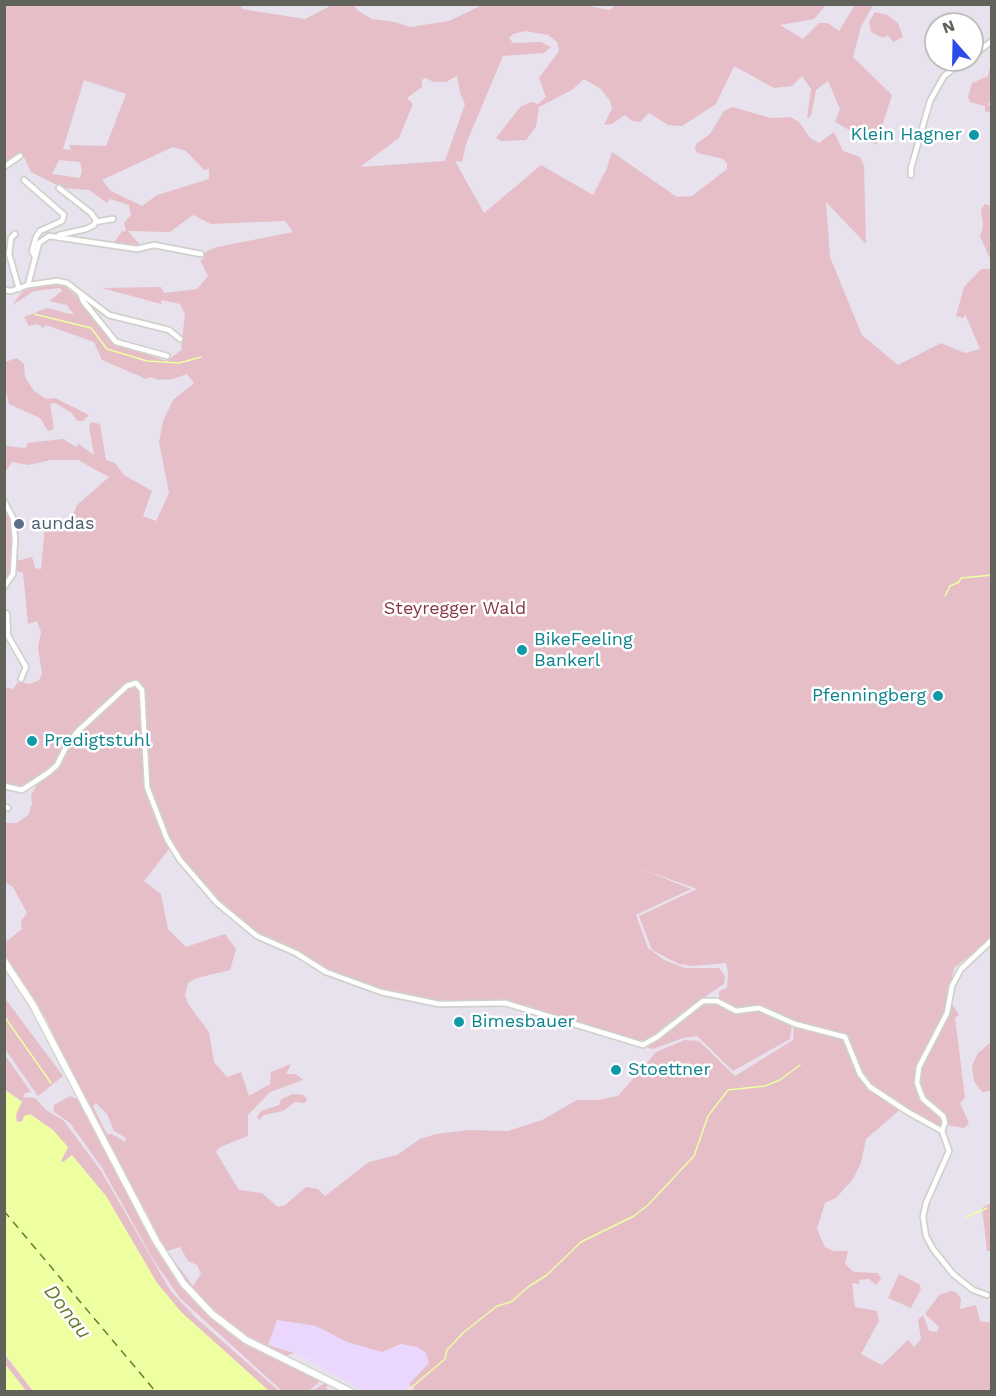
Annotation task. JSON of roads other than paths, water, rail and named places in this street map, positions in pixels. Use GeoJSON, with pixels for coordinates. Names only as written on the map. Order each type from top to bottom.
{"type":"FeatureCollection","features":[{"type":"Feature","properties":{"kind":"main road"},"geometry":{"type":"LineString","coordinates":[[4,961],[33,1005],[156,1241],[183,1283],[212,1314],[246,1340],[351,1392]]}},
{"type":"Feature","properties":{"kind":"street"},"geometry":{"type":"LineString","coordinates":[[911,175],[930,101],[944,76],[950,72]]}},
{"type":"Feature","properties":{"kind":"street"},"geometry":{"type":"LineString","coordinates":[[4,167],[20,156]]}},
{"type":"Feature","properties":{"kind":"street"},"geometry":{"type":"LineString","coordinates":[[24,180],[64,215],[62,221],[40,231],[32,251],[35,257]]}},
{"type":"Feature","properties":{"kind":"street"},"geometry":{"type":"LineString","coordinates":[[59,188],[91,213],[95,222]]}},
{"type":"Feature","properties":{"kind":"street"},"geometry":{"type":"LineString","coordinates":[[28,285],[42,240],[87,230],[95,222],[112,219]]}},
{"type":"Feature","properties":{"kind":"street"},"geometry":{"type":"LineString","coordinates":[[15,234],[10,238],[9,254],[19,289]]}},
{"type":"Feature","properties":{"kind":"street"},"geometry":{"type":"LineString","coordinates":[[57,236],[136,249],[154,245],[201,254]]}},
{"type":"Feature","properties":{"kind":"street"},"geometry":{"type":"LineString","coordinates":[[4,290],[61,281],[109,315],[169,330],[180,339]]}},
{"type":"Feature","properties":{"kind":"street"},"geometry":{"type":"LineString","coordinates":[[80,293],[83,301],[116,342],[167,356]]}},
{"type":"Feature","properties":{"kind":"street"},"geometry":{"type":"LineString","coordinates":[[4,501],[15,527],[13,574],[4,587]]}},
{"type":"Feature","properties":{"kind":"street"},"geometry":{"type":"LineString","coordinates":[[4,612],[7,614],[8,636],[26,667],[21,679]]}},
{"type":"Feature","properties":{"kind":"street"},"geometry":{"type":"LineString","coordinates":[[4,786],[21,790],[48,773],[57,765],[66,747],[78,731],[127,686],[136,683],[142,690],[147,787],[167,839],[180,860],[217,903],[257,936],[292,951],[326,972],[381,992],[439,1004],[505,1003],[643,1045],[657,1037],[703,1001],[717,1001],[736,1011],[759,1008],[795,1024],[845,1037],[860,1074],[870,1087],[942,1131]]}},
{"type":"Feature","properties":{"kind":"street"},"geometry":{"type":"LineString","coordinates":[[987,1295],[973,1290],[953,1274],[933,1249],[926,1236],[923,1217],[926,1203],[949,1151],[942,1131],[945,1123],[944,1116],[919,1094],[918,1072],[947,1013],[952,986],[960,969],[992,940]]}},
{"type":"Feature","properties":{"kind":"water","name":"Donau"},"geometry":{"type":"Polygon","coordinates":[[[5,1090],[22,1102],[16,1114],[17,1122],[22,1122],[24,1116],[30,1114],[53,1130],[68,1147],[61,1161],[63,1162],[72,1155],[106,1196],[157,1283],[181,1312],[269,1391],[33,1391],[5,1354],[5,1090]]]}},
{"type":"Feature","properties":{"kind":"water"},"geometry":{"type":"Polygon","coordinates":[[[4,1364],[8,1368],[26,1391],[5,1391],[4,1364]]]}},
{"type":"Feature","properties":{"kind":"waterway"},"geometry":{"type":"LineString","coordinates":[[34,314],[91,328],[107,349],[147,361],[179,363],[201,357]]}},
{"type":"Feature","properties":{"kind":"waterway"},"geometry":{"type":"LineString","coordinates":[[945,596],[950,586],[959,582],[961,578],[992,575]]}},
{"type":"Feature","properties":{"kind":"waterway"},"geometry":{"type":"LineString","coordinates":[[4,1016],[51,1083]]}},
{"type":"Feature","properties":{"kind":"waterway"},"geometry":{"type":"LineString","coordinates":[[406,1392],[445,1359],[447,1350],[464,1332],[497,1306],[511,1302],[528,1287],[547,1275],[581,1242],[634,1216],[648,1205],[694,1156],[708,1116],[728,1090],[765,1086],[780,1080],[800,1065]]}},
{"type":"Feature","properties":{"kind":"waterway"},"geometry":{"type":"LineString","coordinates":[[966,1217],[987,1208]]}},
{"type":"Feature","properties":{"kind":"place","name":"Klein Hagner"},"geometry":{"type":"Point","coordinates":[974,135]}},
{"type":"Feature","properties":{"kind":"place","name":"aundas"},"geometry":{"type":"Point","coordinates":[19,524]}},
{"type":"Feature","properties":{"kind":"place","name":"BikeFeeling Bankerl"},"geometry":{"type":"Point","coordinates":[522,650]}},
{"type":"Feature","properties":{"kind":"place","name":"Pfenningberg"},"geometry":{"type":"Point","coordinates":[938,696]}},
{"type":"Feature","properties":{"kind":"place","name":"Predigtstuhl"},"geometry":{"type":"Point","coordinates":[32,741]}},
{"type":"Feature","properties":{"kind":"place","name":"Bimesbauer"},"geometry":{"type":"Point","coordinates":[459,1022]}},
{"type":"Feature","properties":{"kind":"place","name":"Stoettner"},"geometry":{"type":"Point","coordinates":[616,1070]}},
{"type":"Feature","properties":{"kind":"park label","name":"Steyregger Wald"},"geometry":{"type":"Point","coordinates":[455,609]}}]}
